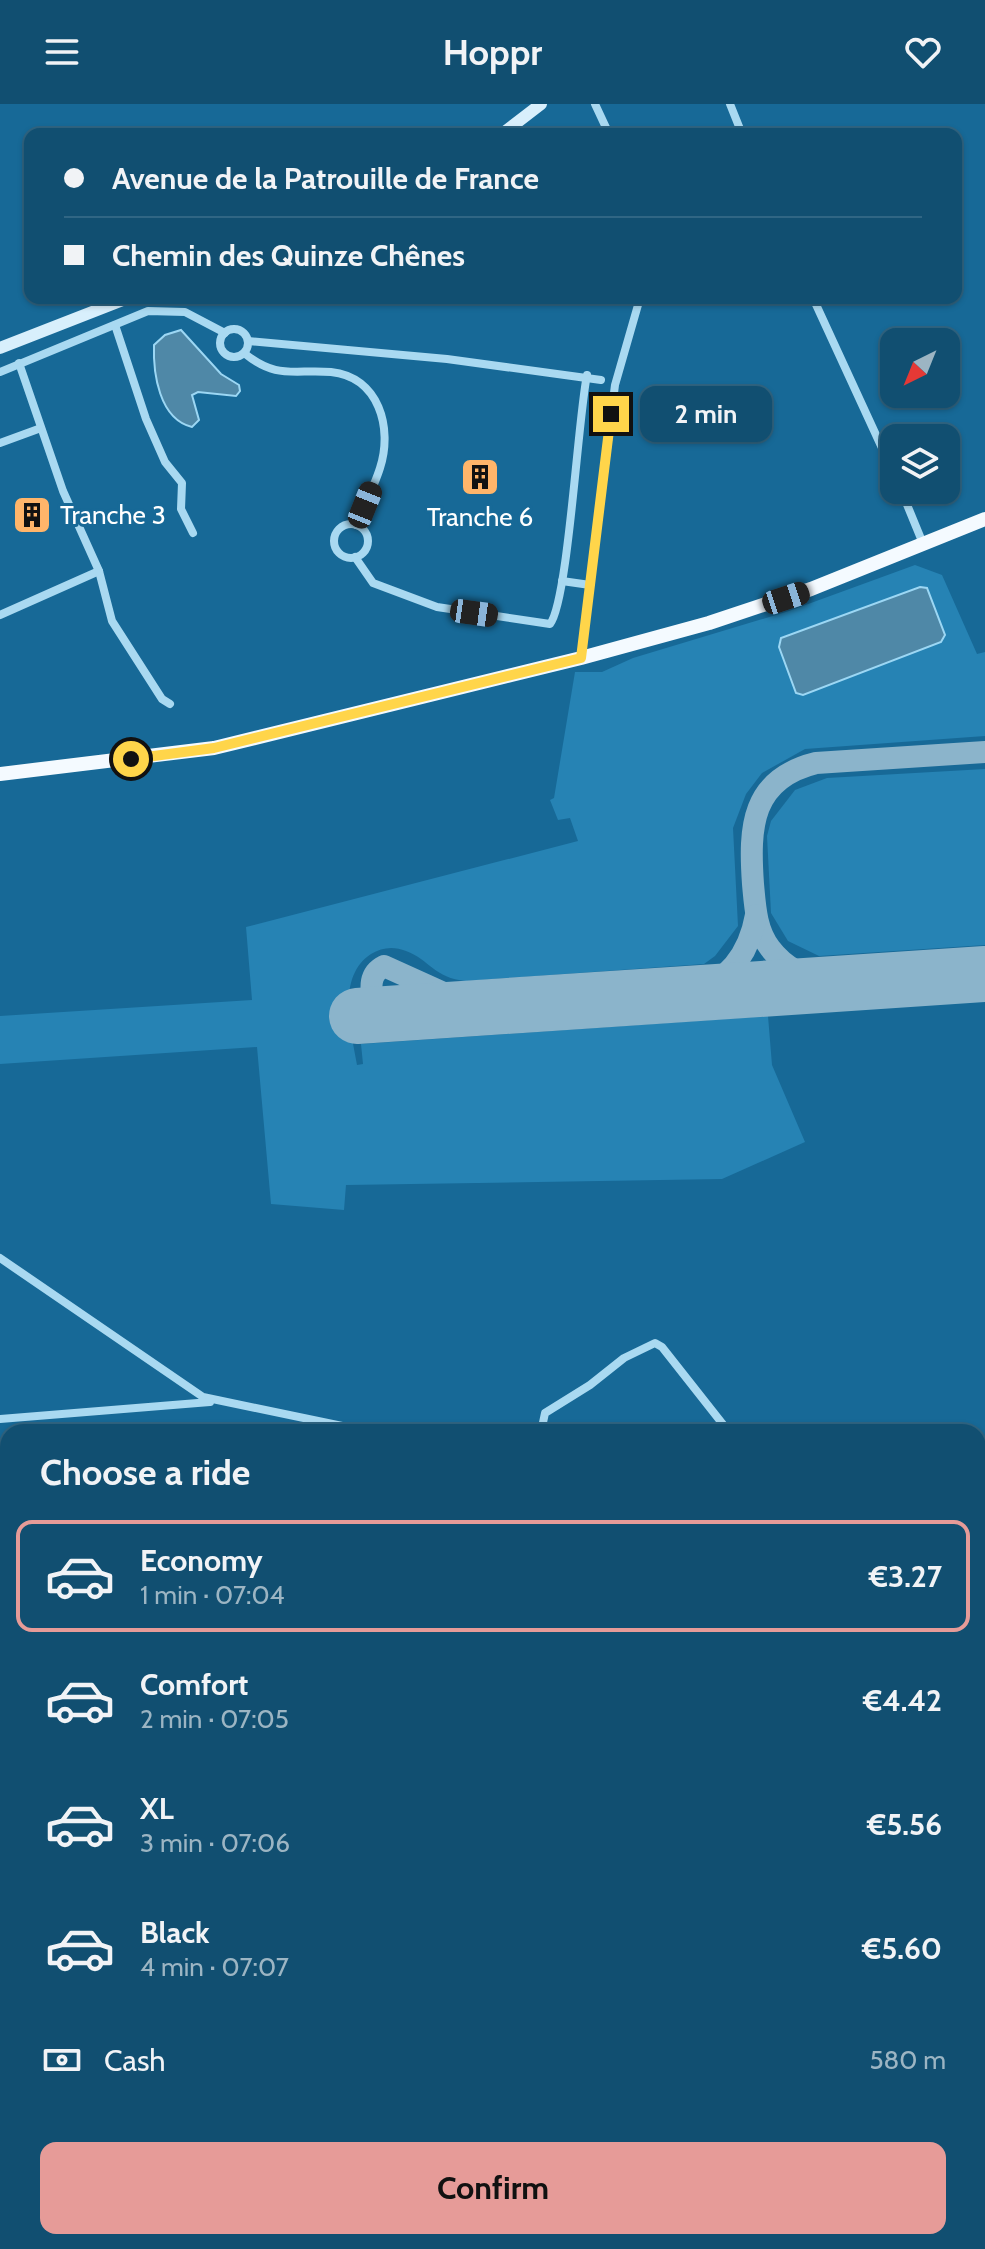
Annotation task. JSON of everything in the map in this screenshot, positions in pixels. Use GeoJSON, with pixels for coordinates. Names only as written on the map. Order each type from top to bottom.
{"type":"FeatureCollection","features":[{"type":"Feature","properties":{"kind":"main road"},"geometry":{"type":"LineString","coordinates":[[0,774],[214,748],[581,658],[709,623],[925,546],[985,519]]}},
{"type":"Feature","properties":{"kind":"street"},"geometry":{"type":"LineString","coordinates":[[510,128],[541,104]]}},
{"type":"Feature","properties":{"kind":"street"},"geometry":{"type":"LineString","coordinates":[[595,104],[606,128]]}},
{"type":"Feature","properties":{"kind":"street"},"geometry":{"type":"LineString","coordinates":[[730,104],[740,128]]}},
{"type":"Feature","properties":{"kind":"street"},"geometry":{"type":"LineString","coordinates":[[0,348],[113,304]]}},
{"type":"Feature","properties":{"kind":"street"},"geometry":{"type":"LineString","coordinates":[[581,658],[615,385],[638,304]]}},
{"type":"Feature","properties":{"kind":"street"},"geometry":{"type":"LineString","coordinates":[[816,304],[880,444]]}},
{"type":"Feature","properties":{"kind":"street"},"geometry":{"type":"LineString","coordinates":[[0,372],[148,311],[170,310],[200,317],[225,333]]}},
{"type":"Feature","properties":{"kind":"street"},"geometry":{"type":"LineString","coordinates":[[115,325],[146,419],[165,462],[182,483],[181,509],[193,533]]}},
{"type":"Feature","properties":{"kind":"street"},"geometry":{"type":"LineString","coordinates":[[248,341],[244,353],[236,357],[225,354],[220,343],[225,333],[237,329],[248,341],[587,375],[601,380]]}},
{"type":"Feature","properties":{"kind":"street"},"geometry":{"type":"LineString","coordinates":[[244,353],[272,371],[343,374],[363,385],[379,403],[384,434],[381,466],[356,525]]}},
{"type":"Feature","properties":{"kind":"street"},"geometry":{"type":"LineString","coordinates":[[19,363],[41,428],[99,571],[120,638],[162,699],[170,704]]}},
{"type":"Feature","properties":{"kind":"street"},"geometry":{"type":"LineString","coordinates":[[355,557],[373,583],[437,607],[544,624],[556,616],[587,375]]}},
{"type":"Feature","properties":{"kind":"street"},"geometry":{"type":"LineString","coordinates":[[0,443],[41,428]]}},
{"type":"Feature","properties":{"kind":"street"},"geometry":{"type":"LineString","coordinates":[[907,504],[925,546]]}},
{"type":"Feature","properties":{"kind":"street"},"geometry":{"type":"LineString","coordinates":[[356,525],[364,530],[368,542],[366,549],[355,557],[341,555],[334,542],[340,528],[356,525]]}},
{"type":"Feature","properties":{"kind":"street"},"geometry":{"type":"LineString","coordinates":[[0,615],[99,571]]}},
{"type":"Feature","properties":{"kind":"street"},"geometry":{"type":"LineString","coordinates":[[562,581],[590,585]]}},
{"type":"Feature","properties":{"kind":"street"},"geometry":{"type":"LineString","coordinates":[[0,1258],[189,1390],[215,1402],[329,1424]]}},
{"type":"Feature","properties":{"kind":"street"},"geometry":{"type":"LineString","coordinates":[[543,1424],[545,1413],[590,1385],[624,1358],[655,1343],[662,1347],[723,1424]]}},
{"type":"Feature","properties":{"kind":"street"},"geometry":{"type":"LineString","coordinates":[[0,1419],[215,1402]]}},
{"type":"Feature","properties":{"kind":"shaded area"},"geometry":{"type":"Polygon","coordinates":[[[181,330],[221,374],[239,385],[240,391],[236,396],[198,392],[192,395],[199,420],[192,427],[172,415],[165,405],[155,368],[154,345],[165,335],[181,330]]]}},
{"type":"Feature","properties":{"kind":"shaded area"},"geometry":{"type":"Polygon","coordinates":[[[915,565],[942,575],[977,654],[985,652],[985,736],[805,749],[762,773],[746,794],[733,828],[738,926],[715,956],[704,964],[466,981],[439,973],[406,951],[388,948],[371,954],[360,964],[350,990],[350,1021],[357,1065],[363,1064],[361,1044],[768,1016],[772,1065],[805,1142],[722,1179],[346,1185],[344,1210],[271,1204],[257,1047],[0,1064],[0,1016],[252,1000],[246,927],[578,841],[570,818],[558,820],[550,800],[554,798],[575,672],[602,672],[633,658],[789,611],[915,565]]]}},
{"type":"Feature","properties":{"kind":"shaded area"},"geometry":{"type":"Polygon","coordinates":[[[920,587],[927,588],[945,635],[941,642],[803,695],[796,693],[779,647],[781,638],[920,587]]]}},
{"type":"Feature","properties":{"kind":"shaded area"},"geometry":{"type":"Polygon","coordinates":[[[985,769],[985,945],[819,956],[788,941],[771,913],[767,836],[771,821],[795,790],[827,778],[985,769]]]}},
{"type":"Feature","properties":{"kind":"taxiway"},"geometry":{"type":"LineString","coordinates":[[832,984],[790,967],[765,941],[759,926],[753,884],[752,843],[754,825],[766,793],[794,770],[816,763],[985,752]]}},
{"type":"Feature","properties":{"kind":"taxiway"},"geometry":{"type":"LineString","coordinates":[[690,994],[715,982],[735,965],[748,943],[756,915]]}},
{"type":"Feature","properties":{"kind":"taxiway"},"geometry":{"type":"LineString","coordinates":[[386,1015],[373,1005],[371,988],[375,973],[384,966],[468,1004],[486,1008]]}},
{"type":"Feature","properties":{"kind":"runway"},"geometry":{"type":"LineString","coordinates":[[357,1016],[985,974]]}},
{"type":"Feature","properties":{"kind":"place","name":"Tranche 6"},"geometry":{"type":"Point","coordinates":[480,477]}},
{"type":"Feature","properties":{"kind":"place","name":"Tranche 3"},"geometry":{"type":"Point","coordinates":[32,515]}},
{"type":"Feature","properties":{"kind":"route"},"geometry":{"type":"LineString","coordinates":[[131,759],[214,748],[581,658],[611,414]]}}]}
